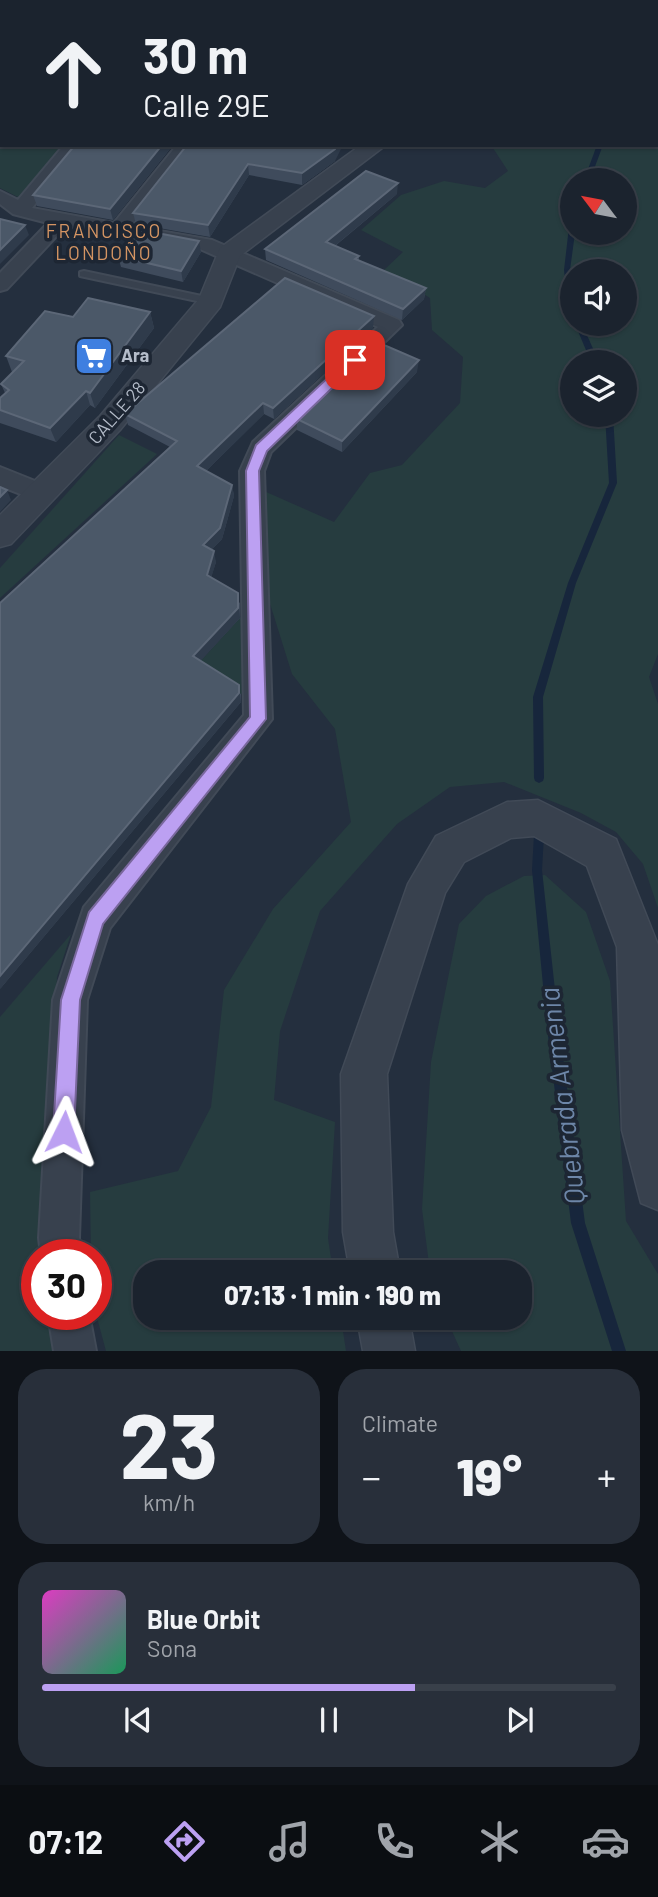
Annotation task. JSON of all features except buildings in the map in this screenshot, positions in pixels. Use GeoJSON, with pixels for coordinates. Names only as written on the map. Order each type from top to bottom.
{"type":"FeatureCollection","features":[{"type":"Feature","properties":{"kind":"street"},"geometry":{"type":"LineString","coordinates":[[20,210],[71,147]]}},
{"type":"Feature","properties":{"kind":"street"},"geometry":{"type":"LineString","coordinates":[[120,226],[184,147]]}},
{"type":"Feature","properties":{"kind":"street"},"geometry":{"type":"LineString","coordinates":[[229,253],[372,147]]}},
{"type":"Feature","properties":{"kind":"street"},"geometry":{"type":"LineString","coordinates":[[0,196],[20,210],[180,237],[229,253],[392,325],[261,448],[252,471],[258,719],[96,919],[70,1000],[59,1239]]}},
{"type":"Feature","properties":{"kind":"street"},"geometry":{"type":"LineString","coordinates":[[0,285],[63,218]]}},
{"type":"Feature","properties":{"kind":"street","name":"CALLE 28"},"geometry":{"type":"LineString","coordinates":[[0,535],[110,423],[211,301],[229,253]]}},
{"type":"Feature","properties":{"kind":"street"},"geometry":{"type":"LineString","coordinates":[[0,476],[41,493]]}},
{"type":"Feature","properties":{"kind":"street"},"geometry":{"type":"LineString","coordinates":[[373,1260],[368,1233],[364,1074],[428,884],[450,849],[507,820],[538,818],[602,853],[638,947],[645,1130],[658,1186]]}},
{"type":"Feature","properties":{"kind":"street"},"geometry":{"type":"LineString","coordinates":[[71,1330],[75,1351]]}},
{"type":"Feature","properties":{"kind":"street"},"geometry":{"type":"LineString","coordinates":[[385,1330],[389,1351]]}},
{"type":"Feature","properties":{"kind":"lane"},"geometry":{"type":"LineString","coordinates":[[84,274],[211,301]]}},
{"type":"Feature","properties":{"kind":"green space"},"geometry":{"type":"Polygon","coordinates":[[[0,147],[63,147],[22,199],[0,188],[0,147]]]}},
{"type":"Feature","properties":{"kind":"green space"},"geometry":{"type":"Polygon","coordinates":[[[492,147],[658,147],[658,654],[649,677],[658,704],[658,908],[643,864],[616,832],[581,813],[504,782],[450,787],[397,824],[320,911],[280,1031],[274,1100],[335,1122],[328,1238],[331,1260],[133,1260],[133,1330],[343,1330],[346,1351],[106,1351],[100,1330],[112,1330],[112,1239],[91,1239],[90,1192],[178,1171],[211,1107],[224,990],[273,909],[351,822],[335,729],[292,674],[267,594],[264,491],[334,522],[370,473],[402,465],[460,403],[463,357],[432,330],[430,298],[384,270],[403,252],[361,230],[401,195],[444,181],[485,188],[508,171],[492,147]]]}},
{"type":"Feature","properties":{"kind":"green space"},"geometry":{"type":"Polygon","coordinates":[[[119,435],[157,454],[0,598],[0,568],[119,435]]]}},
{"type":"Feature","properties":{"kind":"green space"},"geometry":{"type":"Polygon","coordinates":[[[249,608],[246,697],[196,666],[249,608]]]}},
{"type":"Feature","properties":{"kind":"green space"},"geometry":{"type":"Polygon","coordinates":[[[545,875],[586,912],[610,981],[626,1221],[658,1274],[658,1351],[461,1351],[451,1330],[532,1330],[532,1260],[428,1260],[422,1209],[431,1062],[459,924],[486,896],[524,876],[545,875]]]}},
{"type":"Feature","properties":{"kind":"green space"},"geometry":{"type":"Polygon","coordinates":[[[71,934],[57,977],[44,1239],[21,1239],[21,1330],[54,1330],[60,1351],[0,1351],[0,1017],[71,934]]]}},
{"type":"Feature","properties":{"kind":"waterway","name":"Quebrada Armenia"},"geometry":{"type":"LineString","coordinates":[[591,168],[599,147]]}},
{"type":"Feature","properties":{"kind":"waterway","name":"Quebrada Armenia"},"geometry":{"type":"LineString","coordinates":[[568,259],[570,245]]}},
{"type":"Feature","properties":{"kind":"waterway","name":"Quebrada Armenia"},"geometry":{"type":"LineString","coordinates":[[583,336],[590,350]]}},
{"type":"Feature","properties":{"kind":"waterway","name":"Quebrada Armenia"},"geometry":{"type":"LineString","coordinates":[[539,778],[538,697],[572,583],[613,483],[610,427]]}},
{"type":"Feature","properties":{"kind":"waterway","name":"Quebrada Armenia"},"geometry":{"type":"LineString","coordinates":[[539,835],[537,870],[553,1027],[578,1223],[619,1351]]}},
{"type":"Feature","properties":{"kind":"place","name":"Ara"},"geometry":{"type":"Point","coordinates":[94,356]}},
{"type":"Feature","properties":{"kind":"district","name":"FRANCISCO LONDOÑO"},"geometry":{"type":"Point","coordinates":[104,242]}},
{"type":"Feature","properties":{"kind":"route"},"geometry":{"type":"LineString","coordinates":[[64,1132],[70,1000],[96,919],[186,812],[258,719],[252,471],[261,448],[355,360]]}}]}
